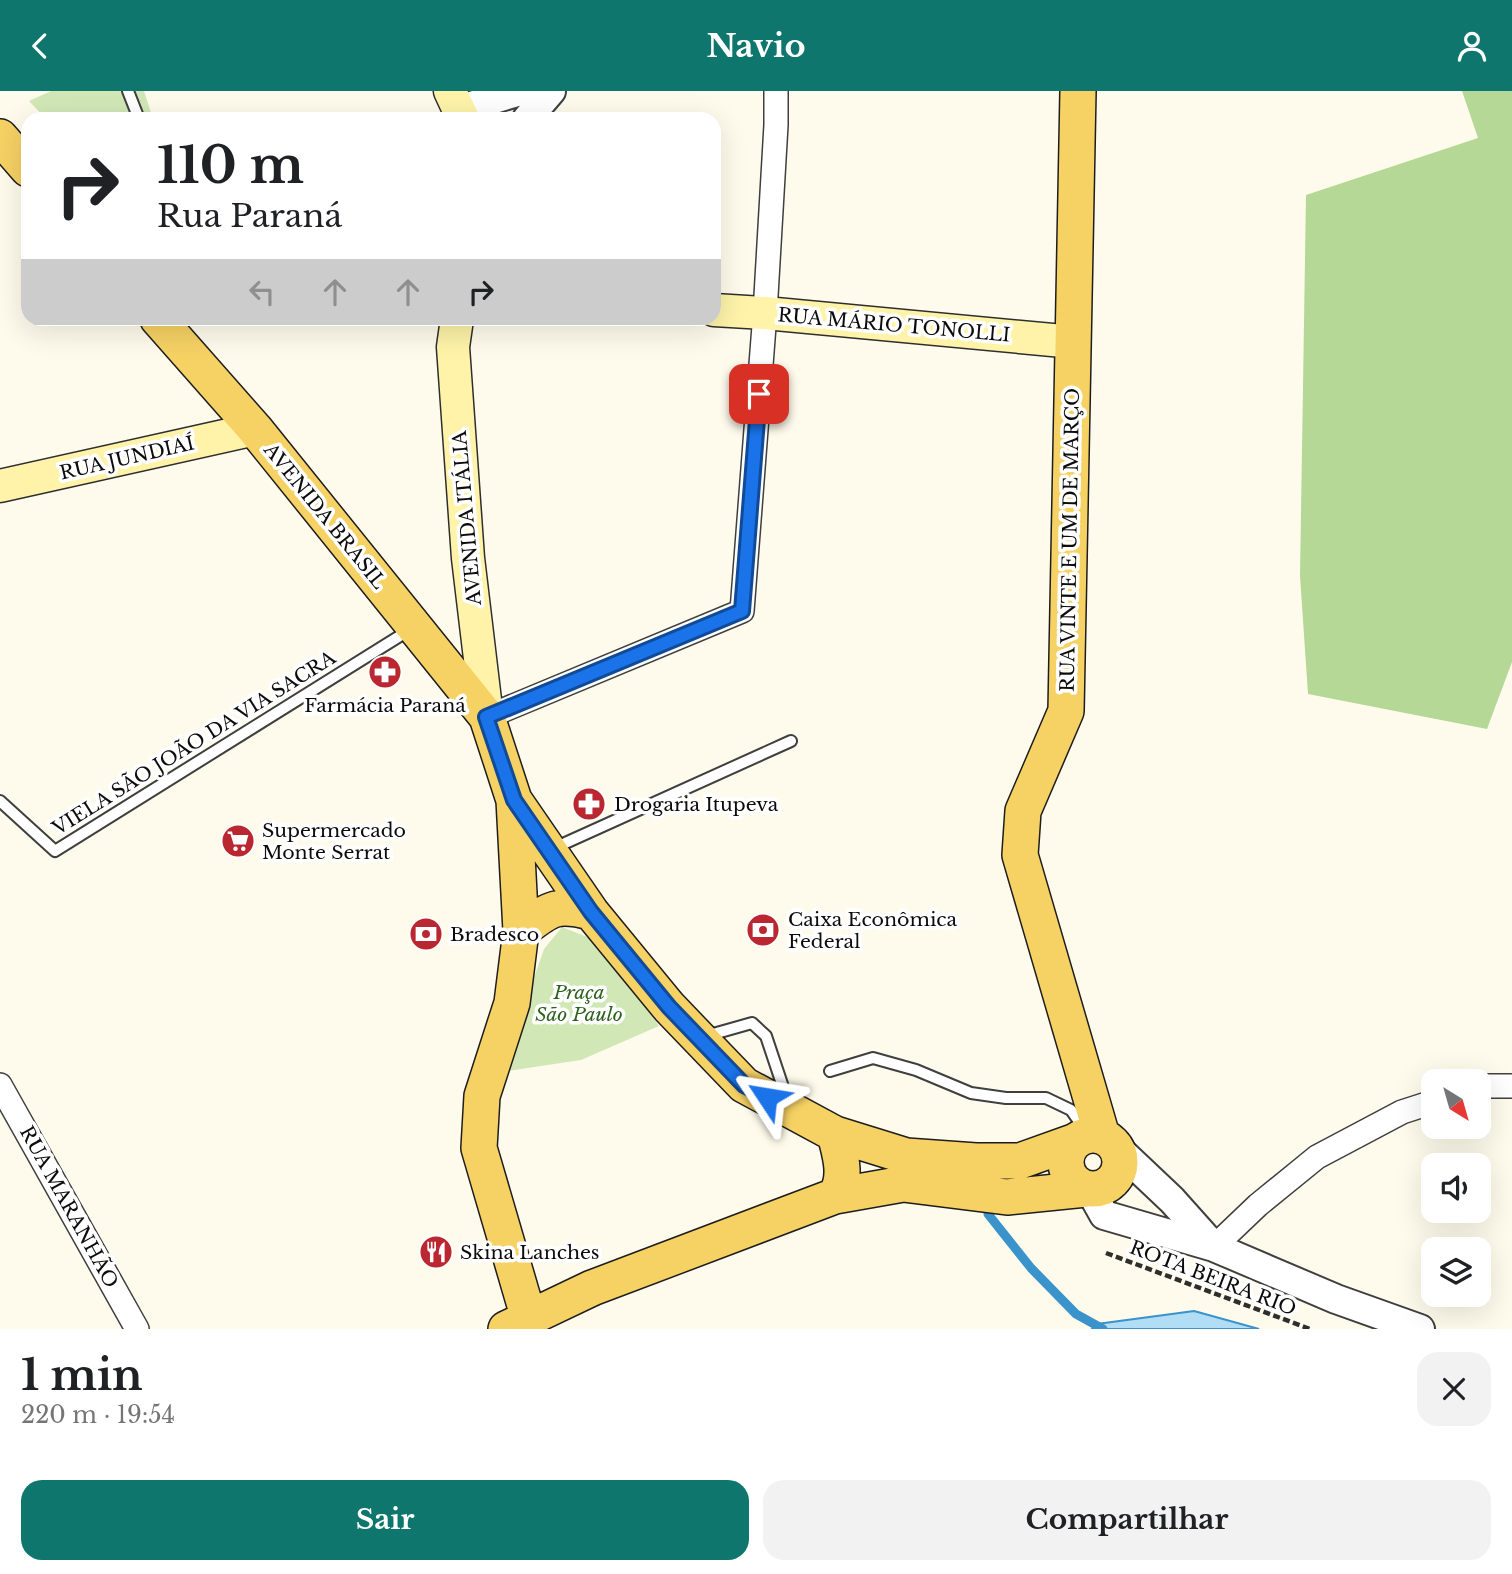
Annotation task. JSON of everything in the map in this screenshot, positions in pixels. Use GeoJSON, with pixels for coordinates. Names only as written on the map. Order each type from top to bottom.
{"type":"FeatureCollection","features":[{"type":"Feature","properties":{"kind":"main road","name":"RUA VINTE E UM DE MARÇO"},"geometry":{"type":"LineString","coordinates":[[1078,91],[1066,711],[1023,811],[1020,855],[1096,1140]]}},
{"type":"Feature","properties":{"kind":"main road"},"geometry":{"type":"LineString","coordinates":[[0,137],[21,161]]}},
{"type":"Feature","properties":{"kind":"main road","name":"RUA MÁRIO TONOLLI"},"geometry":{"type":"LineString","coordinates":[[721,310],[1074,342]]}},
{"type":"Feature","properties":{"kind":"main road","name":"AVENIDA BRASIL"},"geometry":{"type":"LineString","coordinates":[[164,326],[255,429],[486,717]]}},
{"type":"Feature","properties":{"kind":"main road","name":"AVENIDA ITÁLIA"},"geometry":{"type":"LineString","coordinates":[[456,326],[453,347],[468,558],[486,717]]}},
{"type":"Feature","properties":{"kind":"main road","name":"RUA JUNDIAÍ"},"geometry":{"type":"LineString","coordinates":[[0,487],[255,429]]}},
{"type":"Feature","properties":{"kind":"main road"},"geometry":{"type":"LineString","coordinates":[[486,717],[514,800],[521,931],[512,1003],[482,1096],[479,1148],[522,1326],[592,1288],[835,1196],[971,1176],[1096,1140]]}},
{"type":"Feature","properties":{"kind":"main road"},"geometry":{"type":"LineString","coordinates":[[514,800],[591,912],[669,1007],[744,1085],[835,1134],[971,1176],[1007,1197],[1088,1189]]}},
{"type":"Feature","properties":{"kind":"main road"},"geometry":{"type":"LineString","coordinates":[[521,931],[546,912],[567,906],[591,912]]}},
{"type":"Feature","properties":{"kind":"main road"},"geometry":{"type":"LineString","coordinates":[[835,1134],[842,1164],[840,1189],[835,1196]]}},
{"type":"Feature","properties":{"kind":"main road"},"geometry":{"type":"LineString","coordinates":[[1088,1189],[1076,1183],[1068,1174],[1066,1162],[1069,1151],[1096,1140]]}},
{"type":"Feature","properties":{"kind":"street"},"geometry":{"type":"LineString","coordinates":[[457,107],[520,91]]}},
{"type":"Feature","properties":{"kind":"street"},"geometry":{"type":"LineString","coordinates":[[533,112],[551,91]]}},
{"type":"Feature","properties":{"kind":"street"},"geometry":{"type":"LineString","coordinates":[[486,717],[742,611],[765,313],[776,91]]}},
{"type":"Feature","properties":{"kind":"street","name":"RUA MARANHÃO"},"geometry":{"type":"LineString","coordinates":[[0,1085],[137,1329]]}},
{"type":"Feature","properties":{"kind":"street"},"geometry":{"type":"LineString","coordinates":[[1491,1086],[1512,1086]]}},
{"type":"Feature","properties":{"kind":"street"},"geometry":{"type":"LineString","coordinates":[[1213,1247],[1258,1205],[1317,1157],[1402,1112],[1421,1106]]}},
{"type":"Feature","properties":{"kind":"street"},"geometry":{"type":"LineString","coordinates":[[1096,1140],[1172,1200],[1213,1247]]}},
{"type":"Feature","properties":{"kind":"street"},"geometry":{"type":"LineString","coordinates":[[1088,1189],[1104,1215],[1213,1247],[1336,1299],[1420,1329]]}},
{"type":"Feature","properties":{"kind":"lane"},"geometry":{"type":"LineString","coordinates":[[128,91],[136,112]]}},
{"type":"Feature","properties":{"kind":"lane","name":"VIELA SÃO JOÃO DA VIA SACRA"},"geometry":{"type":"LineString","coordinates":[[0,801],[55,851],[414,627]]}},
{"type":"Feature","properties":{"kind":"lane"},"geometry":{"type":"LineString","coordinates":[[549,850],[791,740]]}},
{"type":"Feature","properties":{"kind":"lane"},"geometry":{"type":"LineString","coordinates":[[699,1038],[752,1023],[766,1036],[789,1109]]}},
{"type":"Feature","properties":{"kind":"lane"},"geometry":{"type":"LineString","coordinates":[[830,1071],[873,1058],[916,1070],[971,1093],[1006,1098],[1046,1098],[1071,1110],[1096,1140]]}},
{"type":"Feature","properties":{"kind":"path","name":"ROTA BEIRA RIO"},"geometry":{"type":"LineString","coordinates":[[1106,1253],[1310,1329]]}},
{"type":"Feature","properties":{"kind":"green space"},"geometry":{"type":"Polygon","coordinates":[[[51,91],[144,91],[151,112],[39,112],[29,101],[51,91]]]}},
{"type":"Feature","properties":{"kind":"green space"},"geometry":{"type":"Polygon","coordinates":[[[1462,91],[1512,91],[1512,662],[1487,729],[1308,694],[1300,576],[1306,195],[1478,138],[1462,91]]]}},
{"type":"Feature","properties":{"kind":"green space","name":"Praça São Paulo"},"geometry":{"type":"Polygon","coordinates":[[[562,927],[600,942],[659,1026],[581,1060],[501,1072],[544,949],[562,927]]]}},
{"type":"Feature","properties":{"kind":"water"},"geometry":{"type":"Polygon","coordinates":[[[1194,1311],[1259,1329],[1092,1329],[1097,1324],[1194,1311]]]}},
{"type":"Feature","properties":{"kind":"waterway"},"geometry":{"type":"LineString","coordinates":[[988,1214],[1031,1268],[1076,1314],[1103,1329]]}},
{"type":"Feature","properties":{"kind":"place","name":"Farmácia Paraná"},"geometry":{"type":"Point","coordinates":[385,672]}},
{"type":"Feature","properties":{"kind":"place","name":"Drogaria Itupeva"},"geometry":{"type":"Point","coordinates":[589,804]}},
{"type":"Feature","properties":{"kind":"place","name":"Supermercado Monte Serrat"},"geometry":{"type":"Point","coordinates":[238,841]}},
{"type":"Feature","properties":{"kind":"place","name":"Caixa Econômica Federal"},"geometry":{"type":"Point","coordinates":[763,930]}},
{"type":"Feature","properties":{"kind":"place","name":"Bradesco"},"geometry":{"type":"Point","coordinates":[426,934]}},
{"type":"Feature","properties":{"kind":"place","name":"Skina Lanches"},"geometry":{"type":"Point","coordinates":[436,1252]}},
{"type":"Feature","properties":{"kind":"route"},"geometry":{"type":"LineString","coordinates":[[759,394],[742,611],[486,717],[514,800],[591,912],[669,1007],[744,1085],[767,1097]]}}]}
